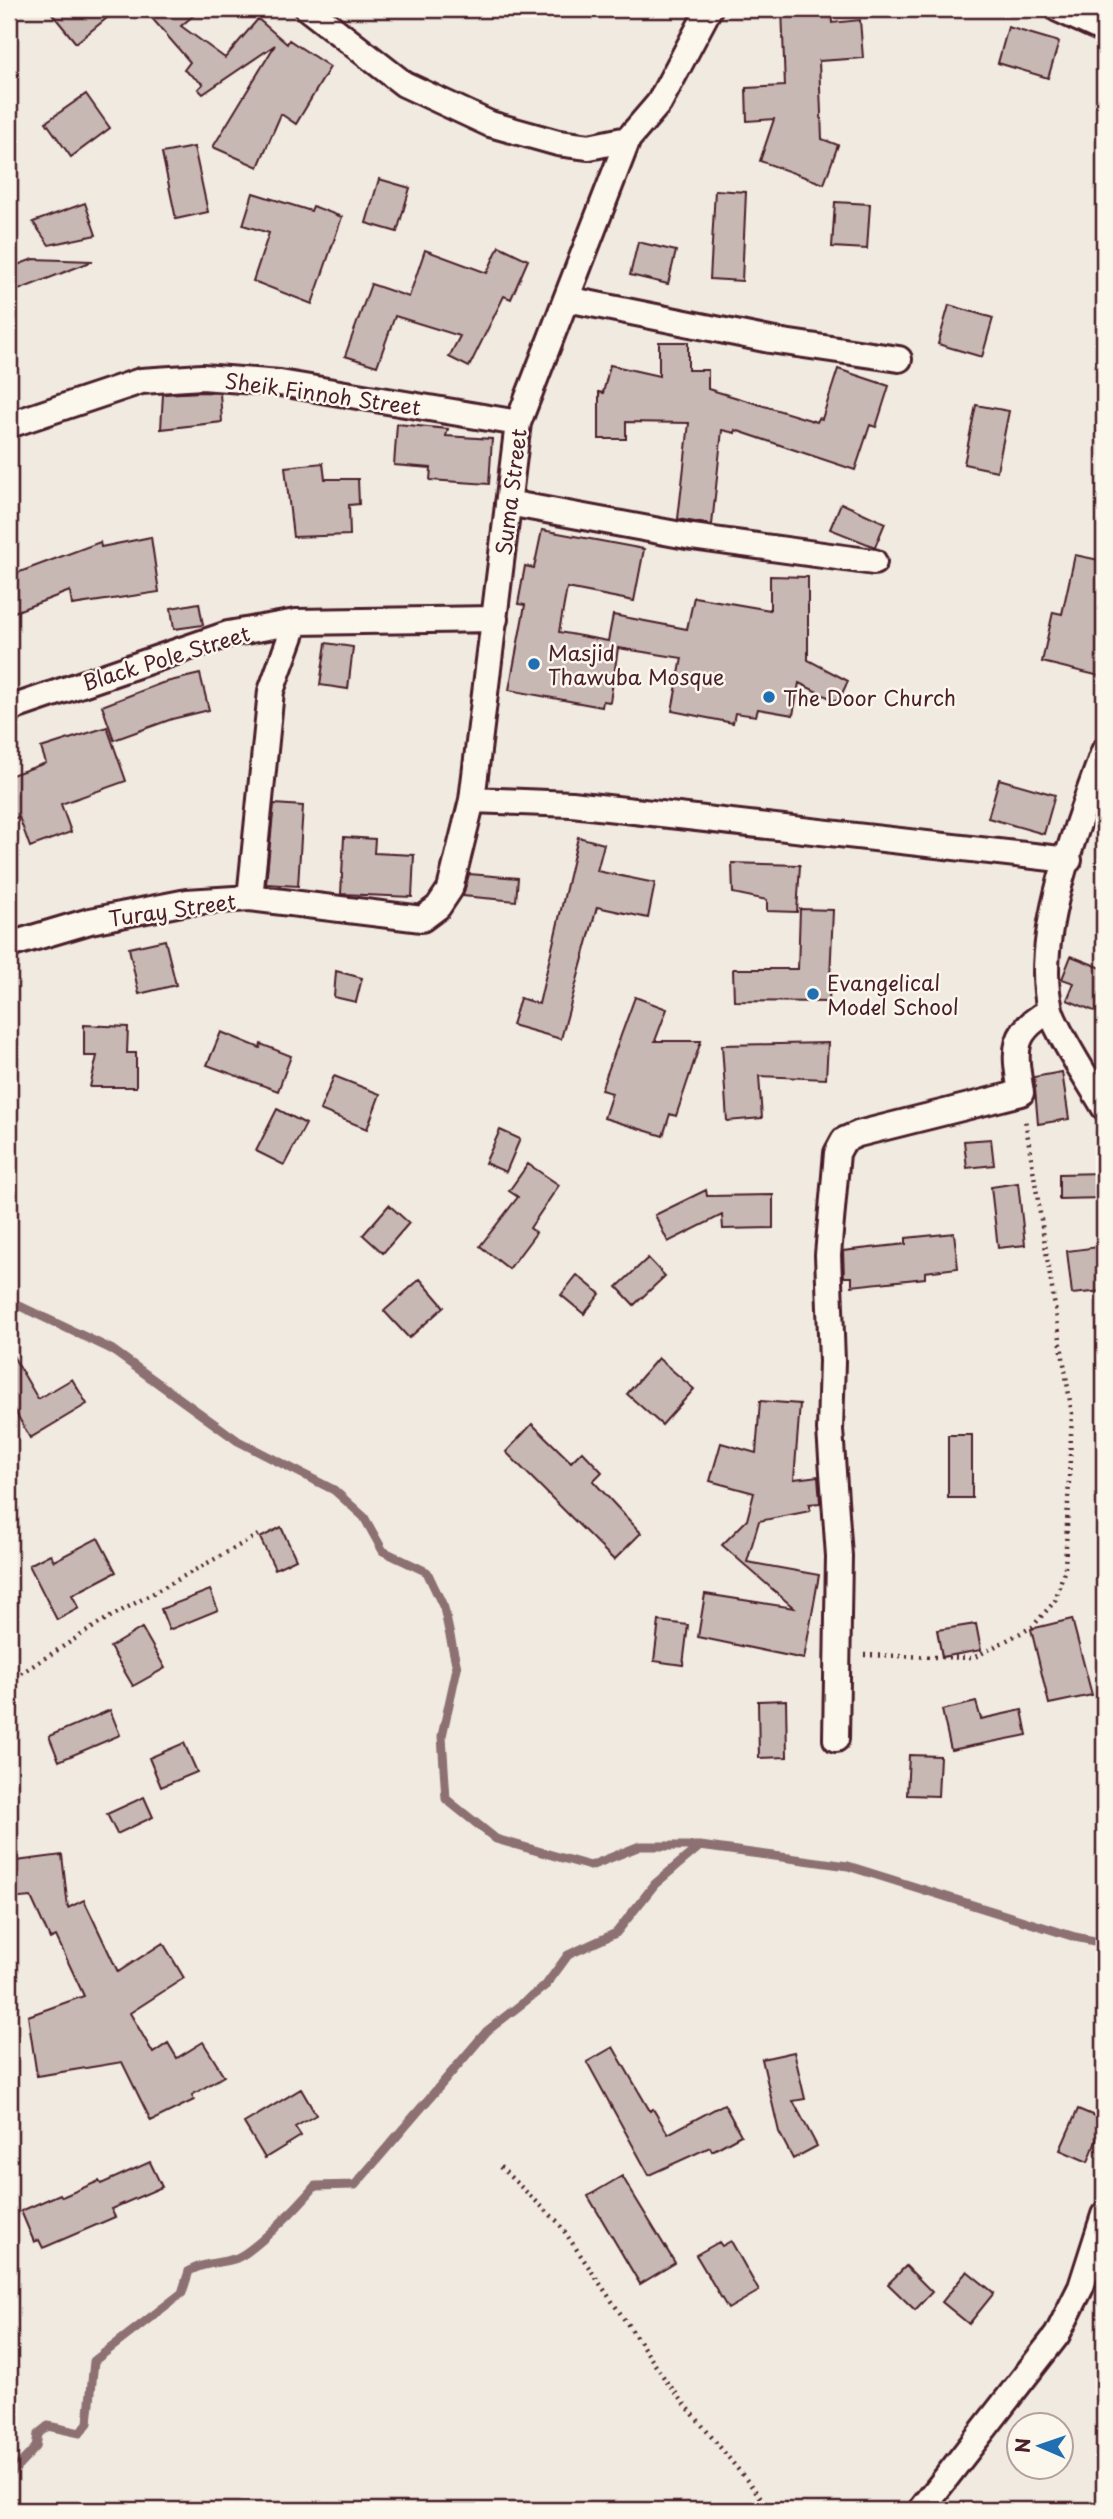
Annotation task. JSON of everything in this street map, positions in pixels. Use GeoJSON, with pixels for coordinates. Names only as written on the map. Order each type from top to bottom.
{"type":"FeatureCollection","features":[{"type":"Feature","properties":{"kind":"street"},"geometry":{"type":"LineString","coordinates":[[308,9],[337,19],[404,84],[490,124],[558,143],[589,147],[628,139]]}},
{"type":"Feature","properties":{"kind":"street","name":"Suma Street"},"geometry":{"type":"LineString","coordinates":[[422,919],[438,907],[450,889],[472,800],[518,423],[628,139],[659,103],[709,9]]}},
{"type":"Feature","properties":{"kind":"street"},"geometry":{"type":"LineString","coordinates":[[1058,9],[1104,30]]}},
{"type":"Feature","properties":{"kind":"street"},"geometry":{"type":"LineString","coordinates":[[567,299],[770,340],[899,359]]}},
{"type":"Feature","properties":{"kind":"street","name":"Sheik Finnoh Street"},"geometry":{"type":"LineString","coordinates":[[9,425],[141,381],[202,377],[280,383],[518,423]]}},
{"type":"Feature","properties":{"kind":"street"},"geometry":{"type":"LineString","coordinates":[[508,503],[692,537],[874,562]]}},
{"type":"Feature","properties":{"kind":"street","name":"Black Pole Street"},"geometry":{"type":"LineString","coordinates":[[9,709],[228,634],[296,622],[495,619]]}},
{"type":"Feature","properties":{"kind":"street"},"geometry":{"type":"LineString","coordinates":[[250,898],[271,691],[296,622]]}},
{"type":"Feature","properties":{"kind":"street"},"geometry":{"type":"LineString","coordinates":[[1104,751],[1054,905],[1045,971],[1050,1011],[1104,1107]]}},
{"type":"Feature","properties":{"kind":"street"},"geometry":{"type":"LineString","coordinates":[[472,800],[572,804],[1069,860]]}},
{"type":"Feature","properties":{"kind":"street","name":"Turay Street"},"geometry":{"type":"LineString","coordinates":[[9,945],[90,921],[187,902],[250,898],[422,919]]}},
{"type":"Feature","properties":{"kind":"street"},"geometry":{"type":"LineString","coordinates":[[835,1739],[839,1556],[830,1430],[832,1361],[828,1255],[837,1153],[845,1140],[858,1135],[1021,1093],[1016,1050],[1020,1036],[1030,1021],[1050,1011]]}},
{"type":"Feature","properties":{"kind":"street"},"geometry":{"type":"LineString","coordinates":[[921,2510],[1057,2335],[1081,2287],[1104,2215]]}},
{"type":"Feature","properties":{"kind":"path"},"geometry":{"type":"LineString","coordinates":[[839,1651],[864,1655],[973,1658],[1032,1627],[1055,1601],[1065,1567],[1072,1414],[1021,1093]]}},
{"type":"Feature","properties":{"kind":"path"},"geometry":{"type":"LineString","coordinates":[[9,1681],[103,1621],[258,1535]]}},
{"type":"Feature","properties":{"kind":"path"},"geometry":{"type":"LineString","coordinates":[[500,2167],[558,2222],[667,2382],[771,2510]]}},
{"type":"Feature","properties":{"kind":"building"},"geometry":{"type":"Polygon","coordinates":[[[48,9],[118,9],[76,43],[48,9]]]}},
{"type":"Feature","properties":{"kind":"building"},"geometry":{"type":"Polygon","coordinates":[[[144,9],[201,9],[181,26],[225,58],[258,19],[287,44],[289,40],[330,67],[296,124],[281,114],[258,167],[213,147],[275,45],[203,94],[198,89],[203,84],[184,70],[190,62],[144,9]]]}},
{"type":"Feature","properties":{"kind":"building"},"geometry":{"type":"Polygon","coordinates":[[[782,9],[831,9],[832,23],[860,20],[863,58],[819,61],[822,139],[838,145],[824,184],[760,161],[774,119],[747,121],[746,88],[785,86],[782,9]]]}},
{"type":"Feature","properties":{"kind":"building"},"geometry":{"type":"Polygon","coordinates":[[[1008,27],[1059,42],[1048,78],[998,63],[1008,27]]]}},
{"type":"Feature","properties":{"kind":"building"},"geometry":{"type":"Polygon","coordinates":[[[86,94],[110,128],[71,157],[46,122],[86,94]]]}},
{"type":"Feature","properties":{"kind":"building"},"geometry":{"type":"Polygon","coordinates":[[[194,147],[208,212],[176,219],[162,153],[194,147]]]}},
{"type":"Feature","properties":{"kind":"building"},"geometry":{"type":"Polygon","coordinates":[[[379,179],[410,188],[397,232],[366,223],[379,179]]]}},
{"type":"Feature","properties":{"kind":"building"},"geometry":{"type":"Polygon","coordinates":[[[715,190],[746,192],[742,281],[710,279],[715,190]]]}},
{"type":"Feature","properties":{"kind":"building"},"geometry":{"type":"Polygon","coordinates":[[[253,193],[311,211],[313,206],[342,217],[312,304],[253,281],[269,233],[243,225],[253,193]]]}},
{"type":"Feature","properties":{"kind":"building"},"geometry":{"type":"Polygon","coordinates":[[[835,202],[870,204],[867,249],[832,247],[835,202]]]}},
{"type":"Feature","properties":{"kind":"building"},"geometry":{"type":"Polygon","coordinates":[[[85,203],[96,235],[49,245],[33,222],[85,203]]]}},
{"type":"Feature","properties":{"kind":"building"},"geometry":{"type":"Polygon","coordinates":[[[638,242],[676,251],[668,284],[630,275],[638,242]]]}},
{"type":"Feature","properties":{"kind":"building"},"geometry":{"type":"Polygon","coordinates":[[[499,246],[528,260],[511,299],[504,296],[469,367],[449,357],[460,336],[395,316],[377,366],[345,356],[371,284],[409,297],[425,250],[487,273],[499,246]]]}},
{"type":"Feature","properties":{"kind":"building"},"geometry":{"type":"Polygon","coordinates":[[[33,259],[93,261],[16,291],[9,268],[33,259]]]}},
{"type":"Feature","properties":{"kind":"building"},"geometry":{"type":"Polygon","coordinates":[[[949,305],[993,318],[982,357],[938,344],[949,305]]]}},
{"type":"Feature","properties":{"kind":"building"},"geometry":{"type":"Polygon","coordinates":[[[659,342],[688,342],[688,370],[708,370],[708,389],[817,422],[819,418],[822,419],[838,369],[889,386],[876,427],[870,425],[855,470],[735,430],[735,433],[722,430],[712,525],[678,519],[689,423],[626,422],[626,439],[599,439],[599,392],[603,393],[610,365],[659,376],[659,342]]]}},
{"type":"Feature","properties":{"kind":"building"},"geometry":{"type":"Polygon","coordinates":[[[220,393],[222,422],[161,429],[163,394],[220,393]]]}},
{"type":"Feature","properties":{"kind":"building"},"geometry":{"type":"Polygon","coordinates":[[[976,405],[1009,411],[997,471],[964,464],[976,405]]]}},
{"type":"Feature","properties":{"kind":"building"},"geometry":{"type":"Polygon","coordinates":[[[397,424],[448,429],[446,436],[492,439],[489,484],[430,480],[431,468],[394,465],[397,424]]]}},
{"type":"Feature","properties":{"kind":"building"},"geometry":{"type":"Polygon","coordinates":[[[323,463],[325,479],[358,479],[359,504],[349,505],[350,535],[293,537],[285,467],[323,463]]]}},
{"type":"Feature","properties":{"kind":"building"},"geometry":{"type":"Polygon","coordinates":[[[841,503],[885,523],[875,547],[830,529],[841,503]]]}},
{"type":"Feature","properties":{"kind":"building"},"geometry":{"type":"Polygon","coordinates":[[[542,530],[644,549],[634,601],[567,588],[559,632],[608,641],[613,615],[687,629],[694,597],[770,610],[770,576],[808,577],[808,660],[848,681],[838,702],[799,683],[793,715],[758,709],[756,716],[735,713],[733,723],[672,711],[682,658],[618,648],[610,702],[603,701],[602,707],[509,690],[525,605],[518,604],[525,566],[534,568],[542,530]]]}},
{"type":"Feature","properties":{"kind":"building"},"geometry":{"type":"Polygon","coordinates":[[[151,537],[159,592],[72,605],[70,591],[9,614],[9,576],[100,542],[101,547],[151,537]]]}},
{"type":"Feature","properties":{"kind":"building"},"geometry":{"type":"Polygon","coordinates":[[[1075,555],[1104,561],[1104,677],[1042,662],[1053,612],[1062,614],[1075,555]]]}},
{"type":"Feature","properties":{"kind":"building"},"geometry":{"type":"Polygon","coordinates":[[[199,603],[203,625],[174,629],[171,608],[199,603]]]}},
{"type":"Feature","properties":{"kind":"building"},"geometry":{"type":"Polygon","coordinates":[[[326,643],[353,647],[348,689],[320,685],[326,643]]]}},
{"type":"Feature","properties":{"kind":"building"},"geometry":{"type":"Polygon","coordinates":[[[200,674],[209,710],[172,719],[114,740],[102,706],[162,683],[200,674]]]}},
{"type":"Feature","properties":{"kind":"building"},"geometry":{"type":"Polygon","coordinates":[[[107,727],[126,781],[61,804],[71,832],[30,847],[19,817],[9,820],[9,776],[46,763],[41,748],[107,727]]]}},
{"type":"Feature","properties":{"kind":"building"},"geometry":{"type":"Polygon","coordinates":[[[999,779],[1055,795],[1044,834],[988,818],[999,779]]]}},
{"type":"Feature","properties":{"kind":"building"},"geometry":{"type":"Polygon","coordinates":[[[274,804],[303,806],[298,886],[266,884],[274,804]]]}},
{"type":"Feature","properties":{"kind":"building"},"geometry":{"type":"Polygon","coordinates":[[[344,837],[375,839],[374,853],[414,855],[412,897],[341,894],[344,837]]]}},
{"type":"Feature","properties":{"kind":"building"},"geometry":{"type":"Polygon","coordinates":[[[578,837],[604,844],[597,871],[655,883],[648,918],[597,907],[561,1039],[512,1025],[520,998],[539,1004],[578,837]]]}},
{"type":"Feature","properties":{"kind":"building"},"geometry":{"type":"Polygon","coordinates":[[[732,863],[800,865],[797,912],[767,911],[767,900],[733,893],[732,863]]]}},
{"type":"Feature","properties":{"kind":"building"},"geometry":{"type":"Polygon","coordinates":[[[469,874],[518,878],[516,901],[463,896],[469,874]]]}},
{"type":"Feature","properties":{"kind":"building"},"geometry":{"type":"Polygon","coordinates":[[[800,909],[833,910],[829,1002],[734,1001],[733,969],[798,969],[800,909]]]}},
{"type":"Feature","properties":{"kind":"building"},"geometry":{"type":"Polygon","coordinates":[[[165,940],[176,985],[139,994],[129,948],[165,940]]]}},
{"type":"Feature","properties":{"kind":"building"},"geometry":{"type":"Polygon","coordinates":[[[1071,956],[1104,969],[1104,1015],[1067,1000],[1074,983],[1062,979],[1071,956]]]}},
{"type":"Feature","properties":{"kind":"building"},"geometry":{"type":"Polygon","coordinates":[[[336,971],[362,978],[356,1002],[334,997],[336,971]]]}},
{"type":"Feature","properties":{"kind":"building"},"geometry":{"type":"Polygon","coordinates":[[[635,997],[667,1009],[655,1041],[701,1041],[676,1116],[670,1114],[663,1136],[604,1118],[612,1093],[601,1090],[635,997]]]}},
{"type":"Feature","properties":{"kind":"building"},"geometry":{"type":"Polygon","coordinates":[[[84,1025],[128,1027],[127,1053],[136,1053],[136,1087],[90,1087],[97,1056],[84,1056],[84,1025]]]}},
{"type":"Feature","properties":{"kind":"building"},"geometry":{"type":"Polygon","coordinates":[[[221,1032],[260,1048],[261,1044],[291,1056],[278,1091],[207,1065],[221,1032]]]}},
{"type":"Feature","properties":{"kind":"building"},"geometry":{"type":"Polygon","coordinates":[[[828,1043],[826,1079],[759,1076],[762,1118],[727,1121],[722,1045],[828,1043]]]}},
{"type":"Feature","properties":{"kind":"building"},"geometry":{"type":"Polygon","coordinates":[[[1062,1072],[1069,1119],[1038,1124],[1034,1077],[1062,1072]]]}},
{"type":"Feature","properties":{"kind":"building"},"geometry":{"type":"Polygon","coordinates":[[[334,1076],[380,1094],[367,1129],[320,1110],[334,1076]]]}},
{"type":"Feature","properties":{"kind":"building"},"geometry":{"type":"Polygon","coordinates":[[[277,1109],[306,1124],[284,1165],[256,1151],[277,1109]]]}},
{"type":"Feature","properties":{"kind":"building"},"geometry":{"type":"Polygon","coordinates":[[[500,1130],[520,1139],[506,1172],[485,1163],[500,1130]]]}},
{"type":"Feature","properties":{"kind":"building"},"geometry":{"type":"Polygon","coordinates":[[[991,1139],[994,1165],[967,1168],[964,1141],[991,1139]]]}},
{"type":"Feature","properties":{"kind":"building"},"geometry":{"type":"Polygon","coordinates":[[[528,1164],[559,1185],[530,1228],[536,1233],[509,1269],[480,1246],[518,1197],[509,1191],[528,1164]]]}},
{"type":"Feature","properties":{"kind":"building"},"geometry":{"type":"Polygon","coordinates":[[[1104,1173],[1104,1198],[1059,1199],[1059,1174],[1104,1173]]]}},
{"type":"Feature","properties":{"kind":"building"},"geometry":{"type":"Polygon","coordinates":[[[1018,1183],[1025,1245],[998,1248],[991,1187],[1018,1183]]]}},
{"type":"Feature","properties":{"kind":"building"},"geometry":{"type":"Polygon","coordinates":[[[706,1190],[707,1196],[773,1195],[773,1228],[723,1229],[722,1215],[668,1242],[655,1215],[706,1190]]]}},
{"type":"Feature","properties":{"kind":"building"},"geometry":{"type":"Polygon","coordinates":[[[389,1205],[409,1223],[383,1253],[363,1235],[389,1205]]]}},
{"type":"Feature","properties":{"kind":"building"},"geometry":{"type":"Polygon","coordinates":[[[954,1233],[958,1268],[925,1272],[925,1278],[852,1286],[852,1277],[844,1277],[843,1251],[906,1244],[906,1238],[954,1233]]]}},
{"type":"Feature","properties":{"kind":"building"},"geometry":{"type":"Polygon","coordinates":[[[1098,1247],[1103,1291],[1072,1294],[1067,1251],[1098,1247]]]}},
{"type":"Feature","properties":{"kind":"building"},"geometry":{"type":"Polygon","coordinates":[[[648,1258],[665,1276],[634,1305],[617,1287],[648,1258]]]}},
{"type":"Feature","properties":{"kind":"building"},"geometry":{"type":"Polygon","coordinates":[[[577,1275],[600,1294],[584,1314],[561,1295],[577,1275]]]}},
{"type":"Feature","properties":{"kind":"building"},"geometry":{"type":"Polygon","coordinates":[[[420,1279],[444,1307],[409,1338],[384,1311],[420,1279]]]}},
{"type":"Feature","properties":{"kind":"building"},"geometry":{"type":"Polygon","coordinates":[[[9,1349],[38,1399],[72,1379],[87,1404],[30,1438],[9,1400],[9,1349]]]}},
{"type":"Feature","properties":{"kind":"building"},"geometry":{"type":"Polygon","coordinates":[[[658,1358],[694,1389],[662,1425],[627,1394],[658,1358]]]}},
{"type":"Feature","properties":{"kind":"building"},"geometry":{"type":"Polygon","coordinates":[[[760,1401],[800,1404],[794,1479],[818,1476],[820,1503],[809,1504],[810,1511],[759,1521],[747,1562],[819,1575],[804,1659],[698,1637],[705,1594],[794,1608],[722,1545],[747,1520],[754,1493],[710,1481],[721,1443],[756,1453],[760,1401]]]}},
{"type":"Feature","properties":{"kind":"building"},"geometry":{"type":"Polygon","coordinates":[[[532,1424],[571,1462],[582,1451],[602,1472],[593,1481],[641,1533],[614,1560],[506,1452],[532,1424]]]}},
{"type":"Feature","properties":{"kind":"building"},"geometry":{"type":"Polygon","coordinates":[[[948,1435],[972,1435],[972,1498],[948,1498],[948,1435]]]}},
{"type":"Feature","properties":{"kind":"building"},"geometry":{"type":"Polygon","coordinates":[[[281,1527],[296,1559],[275,1569],[260,1538],[281,1527]]]}},
{"type":"Feature","properties":{"kind":"building"},"geometry":{"type":"Polygon","coordinates":[[[98,1538],[116,1572],[72,1595],[79,1608],[57,1620],[29,1565],[50,1554],[54,1561],[98,1538]]]}},
{"type":"Feature","properties":{"kind":"building"},"geometry":{"type":"Polygon","coordinates":[[[210,1590],[218,1610],[169,1630],[161,1609],[210,1590]]]}},
{"type":"Feature","properties":{"kind":"building"},"geometry":{"type":"Polygon","coordinates":[[[1072,1619],[1092,1695],[1049,1704],[1031,1629],[1072,1619]]]}},
{"type":"Feature","properties":{"kind":"building"},"geometry":{"type":"Polygon","coordinates":[[[659,1621],[688,1625],[683,1665],[654,1661],[659,1621]]]}},
{"type":"Feature","properties":{"kind":"building"},"geometry":{"type":"Polygon","coordinates":[[[976,1624],[981,1650],[942,1657],[937,1630],[976,1624]]]}},
{"type":"Feature","properties":{"kind":"building"},"geometry":{"type":"Polygon","coordinates":[[[142,1628],[165,1668],[133,1686],[110,1647],[142,1628]]]}},
{"type":"Feature","properties":{"kind":"building"},"geometry":{"type":"Polygon","coordinates":[[[786,1700],[787,1757],[759,1758],[758,1701],[786,1700]]]}},
{"type":"Feature","properties":{"kind":"building"},"geometry":{"type":"Polygon","coordinates":[[[976,1702],[981,1719],[1022,1710],[1027,1735],[951,1750],[942,1710],[976,1702]]]}},
{"type":"Feature","properties":{"kind":"building"},"geometry":{"type":"Polygon","coordinates":[[[110,1710],[120,1735],[59,1761],[49,1736],[110,1710]]]}},
{"type":"Feature","properties":{"kind":"building"},"geometry":{"type":"Polygon","coordinates":[[[184,1743],[197,1772],[161,1787],[149,1758],[184,1743]]]}},
{"type":"Feature","properties":{"kind":"building"},"geometry":{"type":"Polygon","coordinates":[[[909,1755],[940,1756],[938,1796],[907,1795],[909,1755]]]}},
{"type":"Feature","properties":{"kind":"building"},"geometry":{"type":"Polygon","coordinates":[[[144,1797],[153,1817],[117,1834],[107,1814],[144,1797]]]}},
{"type":"Feature","properties":{"kind":"building"},"geometry":{"type":"Polygon","coordinates":[[[62,1855],[68,1908],[84,1900],[118,1972],[163,1943],[184,1978],[130,2013],[153,2053],[168,2043],[177,2058],[203,2042],[224,2076],[192,2095],[194,2100],[151,2121],[122,2062],[37,2076],[28,2016],[84,1996],[56,1936],[50,1939],[31,1897],[9,1899],[9,1862],[62,1855]]]}},
{"type":"Feature","properties":{"kind":"building"},"geometry":{"type":"Polygon","coordinates":[[[613,2047],[650,2111],[653,2109],[668,2134],[724,2104],[741,2135],[712,2151],[710,2147],[649,2175],[587,2062],[613,2047]]]}},
{"type":"Feature","properties":{"kind":"building"},"geometry":{"type":"Polygon","coordinates":[[[794,2052],[805,2099],[793,2101],[817,2146],[793,2159],[779,2132],[762,2059],[794,2052]]]}},
{"type":"Feature","properties":{"kind":"building"},"geometry":{"type":"Polygon","coordinates":[[[301,2089],[316,2115],[295,2127],[301,2136],[265,2158],[244,2123],[301,2089]]]}},
{"type":"Feature","properties":{"kind":"building"},"geometry":{"type":"Polygon","coordinates":[[[1078,2109],[1104,2120],[1088,2162],[1060,2150],[1078,2109]]]}},
{"type":"Feature","properties":{"kind":"building"},"geometry":{"type":"Polygon","coordinates":[[[150,2162],[162,2187],[111,2209],[115,2217],[43,2248],[39,2240],[34,2242],[21,2211],[60,2194],[62,2197],[99,2181],[101,2184],[150,2162]]]}},
{"type":"Feature","properties":{"kind":"building"},"geometry":{"type":"Polygon","coordinates":[[[622,2176],[675,2263],[640,2284],[588,2196],[622,2176]]]}},
{"type":"Feature","properties":{"kind":"building"},"geometry":{"type":"Polygon","coordinates":[[[731,2241],[759,2291],[728,2309],[696,2255],[719,2242],[722,2246],[731,2241]]]}},
{"type":"Feature","properties":{"kind":"building"},"geometry":{"type":"Polygon","coordinates":[[[906,2266],[932,2292],[915,2310],[888,2284],[906,2266]]]}},
{"type":"Feature","properties":{"kind":"building"},"geometry":{"type":"Polygon","coordinates":[[[967,2271],[994,2293],[969,2324],[942,2302],[967,2271]]]}},
{"type":"Feature","properties":{"kind":"waterway"},"geometry":{"type":"LineString","coordinates":[[9,1301],[111,1349],[238,1441],[334,1490],[364,1517],[383,1551],[427,1572],[444,1608],[457,1668],[442,1736],[446,1799],[496,1839],[590,1866],[640,1846],[700,1846],[848,1866],[1075,1937],[1104,1943]]}},
{"type":"Feature","properties":{"kind":"waterway"},"geometry":{"type":"LineString","coordinates":[[9,2476],[36,2447],[38,2434],[48,2426],[80,2433],[88,2423],[94,2361],[182,2293],[189,2271],[237,2258],[245,2253],[278,2225],[315,2186],[355,2185],[487,2031],[546,1985],[568,1955],[616,1933],[655,1884],[700,1846]]}},
{"type":"Feature","properties":{"kind":"place","name":"Masjid Thawuba Mosque"},"geometry":{"type":"Point","coordinates":[534,664]}},
{"type":"Feature","properties":{"kind":"place","name":"The Door Church"},"geometry":{"type":"Point","coordinates":[769,697]}},
{"type":"Feature","properties":{"kind":"place","name":"Evangelical Model School"},"geometry":{"type":"Point","coordinates":[813,994]}}]}
